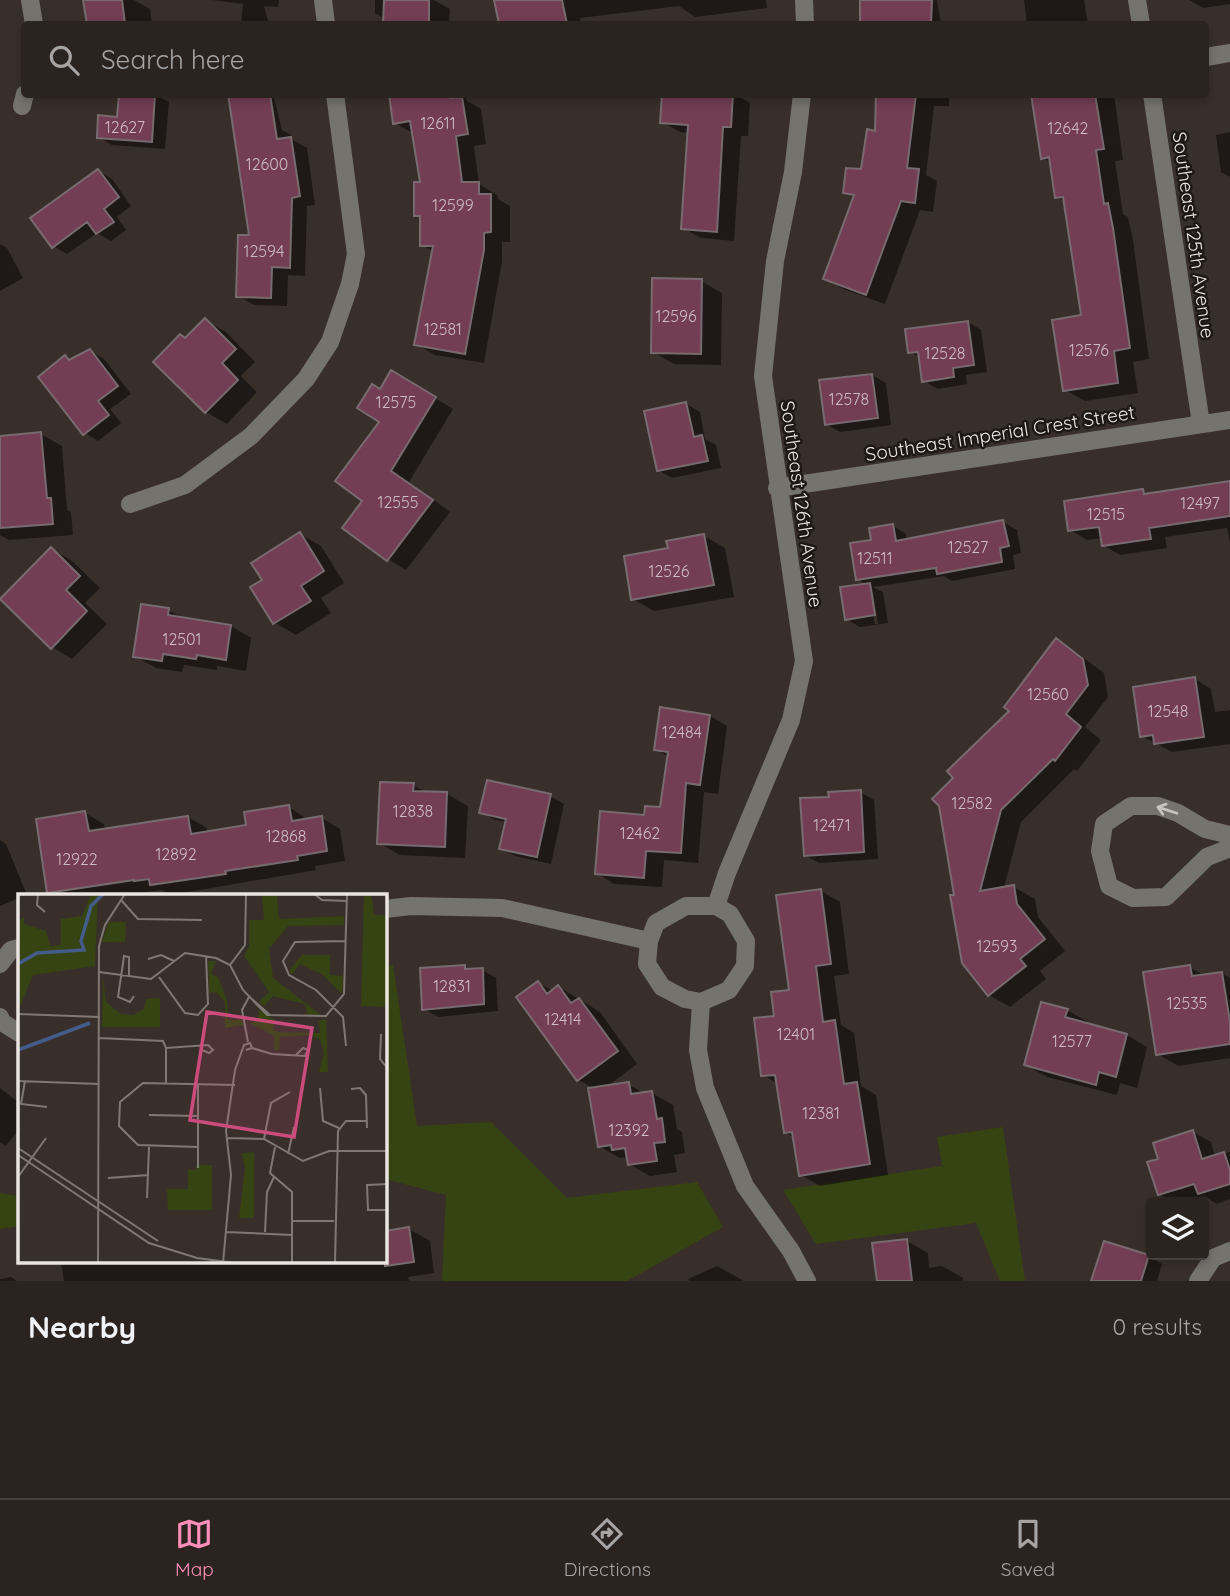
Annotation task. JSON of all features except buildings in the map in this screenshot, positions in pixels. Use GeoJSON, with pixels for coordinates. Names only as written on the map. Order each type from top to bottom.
{"type":"FeatureCollection","features":[{"type":"Feature","properties":{"kind":"street"},"geometry":{"type":"LineString","coordinates":[[30,0],[34,21]]}},
{"type":"Feature","properties":{"kind":"street"},"geometry":{"type":"LineString","coordinates":[[323,0],[326,21]]}},
{"type":"Feature","properties":{"kind":"street"},"geometry":{"type":"LineString","coordinates":[[804,0],[805,21]]}},
{"type":"Feature","properties":{"kind":"street"},"geometry":{"type":"LineString","coordinates":[[1137,0],[1140,21]]}},
{"type":"Feature","properties":{"kind":"street"},"geometry":{"type":"LineString","coordinates":[[1209,56],[1230,53]]}},
{"type":"Feature","properties":{"kind":"street"},"geometry":{"type":"LineString","coordinates":[[130,504],[185,485],[251,436],[306,379],[330,342],[350,284],[356,254],[336,98]]}},
{"type":"Feature","properties":{"kind":"street","name":"Southeast 126th Avenue"},"geometry":{"type":"LineString","coordinates":[[716,906],[790,720],[804,661],[763,376],[775,261],[793,172],[802,98]]}},
{"type":"Feature","properties":{"kind":"street","name":"Southeast 125th Avenue"},"geometry":{"type":"LineString","coordinates":[[1153,98],[1201,424]]}},
{"type":"Feature","properties":{"kind":"street","name":"Southeast Imperial Crest Street"},"geometry":{"type":"LineString","coordinates":[[777,488],[1230,420]]}},
{"type":"Feature","properties":{"kind":"street"},"geometry":{"type":"LineString","coordinates":[[1230,835],[1205,829],[1178,813],[1158,806],[1131,806],[1104,824],[1100,851],[1109,886],[1133,898],[1166,897],[1207,857],[1230,848]]}},
{"type":"Feature","properties":{"kind":"street"},"geometry":{"type":"LineString","coordinates":[[387,909],[411,906],[502,908],[649,941]]}},
{"type":"Feature","properties":{"kind":"street"},"geometry":{"type":"LineString","coordinates":[[686,906],[716,906],[730,914],[746,941],[745,966],[729,990],[701,1002],[685,999],[662,987],[647,964],[649,941],[656,923],[686,906]]}},
{"type":"Feature","properties":{"kind":"street"},"geometry":{"type":"LineString","coordinates":[[0,964],[11,950],[18,948]]}},
{"type":"Feature","properties":{"kind":"street"},"geometry":{"type":"LineString","coordinates":[[701,1002],[698,1050],[705,1088],[745,1186],[791,1251],[807,1281]]}},
{"type":"Feature","properties":{"kind":"street"},"geometry":{"type":"LineString","coordinates":[[0,1017],[2,1022],[18,1032]]}},
{"type":"Feature","properties":{"kind":"street"},"geometry":{"type":"LineString","coordinates":[[1198,1281],[1213,1258],[1230,1251]]}},
{"type":"Feature","properties":{"kind":"green space"},"geometry":{"type":"Polygon","coordinates":[[[393,965],[417,1126],[491,1122],[567,1198],[697,1182],[723,1227],[627,1281],[442,1281],[446,1195],[387,1180],[387,966],[393,965]]]}},
{"type":"Feature","properties":{"kind":"green space"},"geometry":{"type":"Polygon","coordinates":[[[1003,1127],[1025,1281],[1000,1281],[976,1223],[816,1244],[783,1190],[942,1166],[937,1137],[1003,1127]]]}},
{"type":"Feature","properties":{"kind":"green space"},"geometry":{"type":"Polygon","coordinates":[[[0,1193],[18,1196],[18,1226],[0,1229],[0,1193]]]}}]}
